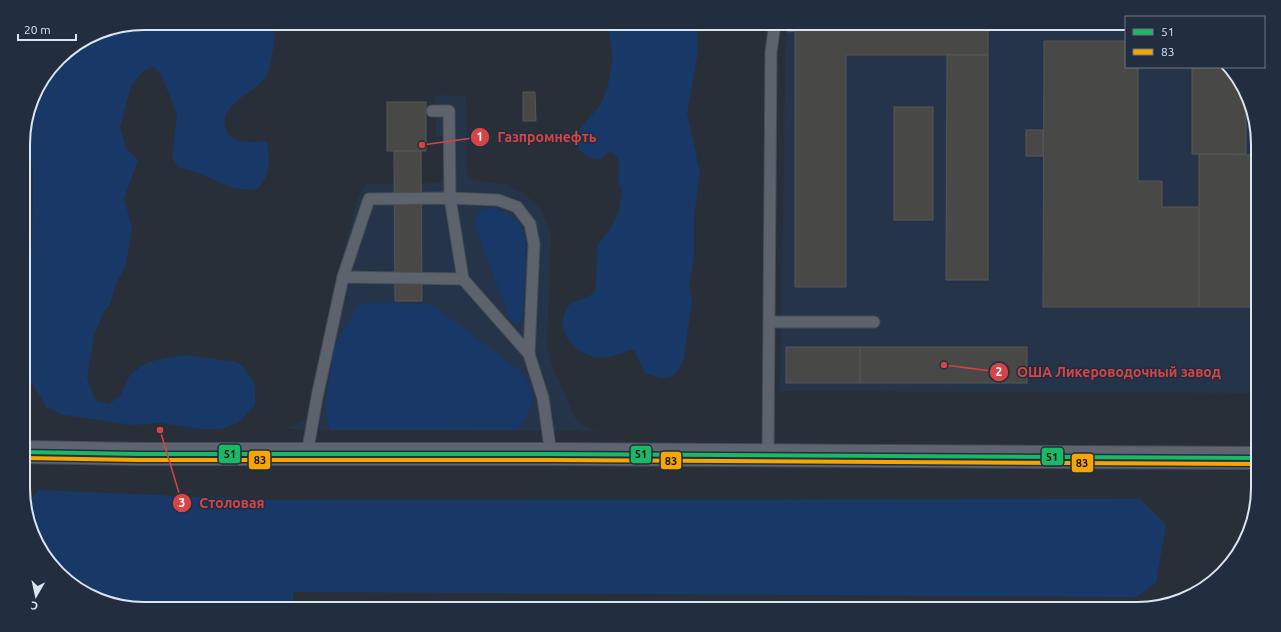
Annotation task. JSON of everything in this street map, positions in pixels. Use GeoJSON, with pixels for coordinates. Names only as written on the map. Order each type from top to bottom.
{"type":"FeatureCollection","features":[{"type":"Feature","properties":{"kind":"main road"},"geometry":{"type":"LineString","coordinates":[[30,452],[1251,458]]}},
{"type":"Feature","properties":{"kind":"lane"},"geometry":{"type":"LineString","coordinates":[[768,455],[771,52],[774,30]]}},
{"type":"Feature","properties":{"kind":"lane"},"geometry":{"type":"LineString","coordinates":[[432,111],[449,111],[450,198],[463,279],[529,354]]}},
{"type":"Feature","properties":{"kind":"lane"},"geometry":{"type":"LineString","coordinates":[[307,454],[317,397],[343,276],[369,199],[450,198],[498,200],[517,208],[530,224],[534,244],[529,354],[542,398],[551,454]]}},
{"type":"Feature","properties":{"kind":"lane"},"geometry":{"type":"LineString","coordinates":[[343,276],[463,279]]}},
{"type":"Feature","properties":{"kind":"lane"},"geometry":{"type":"LineString","coordinates":[[769,322],[874,322]]}},
{"type":"Feature","properties":{"kind":"shaded area"},"geometry":{"type":"Polygon","coordinates":[[[274,30],[273,49],[266,77],[230,107],[226,114],[224,123],[227,132],[235,139],[245,142],[267,141],[269,161],[267,174],[255,190],[232,188],[196,172],[178,167],[172,157],[177,114],[160,72],[153,67],[144,70],[131,86],[120,127],[126,148],[138,160],[124,198],[132,227],[126,265],[116,284],[110,305],[104,311],[94,335],[87,377],[95,401],[109,404],[120,396],[130,375],[143,365],[156,360],[185,355],[236,362],[243,366],[255,385],[255,405],[238,423],[221,429],[199,429],[161,423],[133,425],[64,415],[47,408],[30,380],[30,272],[33,173],[30,153],[30,137],[34,115],[39,101],[45,87],[58,69],[69,58],[87,45],[108,36],[129,31],[274,30]]]}},
{"type":"Feature","properties":{"kind":"shaded area"},"geometry":{"type":"Polygon","coordinates":[[[608,30],[697,30],[698,51],[687,113],[700,173],[694,217],[694,257],[689,285],[692,303],[683,361],[675,374],[670,377],[662,378],[645,373],[634,350],[604,358],[586,354],[571,343],[563,326],[563,317],[569,305],[588,297],[596,291],[597,246],[611,228],[619,211],[622,192],[618,180],[619,165],[617,157],[610,151],[598,160],[594,159],[585,155],[577,144],[580,129],[601,104],[608,86],[613,57],[608,30]]]}},
{"type":"Feature","properties":{"kind":"shaded area"},"geometry":{"type":"Polygon","coordinates":[[[786,30],[1125,30],[1125,68],[1222,68],[1232,81],[1236,87],[1247,115],[1251,144],[1251,393],[780,391],[786,30]]]}},
{"type":"Feature","properties":{"kind":"shaded area"},"geometry":{"type":"Polygon","coordinates":[[[435,95],[466,96],[467,172],[469,177],[476,181],[507,184],[528,197],[539,207],[546,220],[551,235],[547,347],[552,365],[576,420],[584,426],[598,431],[285,429],[307,420],[311,410],[332,297],[356,204],[361,191],[367,184],[439,183],[445,178],[444,137],[436,135],[435,95]]]}},
{"type":"Feature","properties":{"kind":"shaded area"},"geometry":{"type":"Polygon","coordinates":[[[493,208],[508,214],[520,224],[526,240],[523,314],[522,320],[519,323],[515,323],[510,319],[474,224],[478,213],[485,209],[493,208]]]}},
{"type":"Feature","properties":{"kind":"shaded area"},"geometry":{"type":"Polygon","coordinates":[[[367,303],[429,304],[438,309],[522,372],[532,392],[531,404],[524,421],[516,430],[330,430],[325,413],[335,343],[359,306],[367,303]]]}},
{"type":"Feature","properties":{"kind":"shaded area"},"geometry":{"type":"Polygon","coordinates":[[[38,490],[272,500],[1140,499],[1166,525],[1156,583],[1136,597],[293,592],[293,602],[144,602],[115,598],[87,587],[75,578],[54,557],[45,545],[34,517],[31,500],[38,490]]]}},
{"type":"Feature","properties":{"kind":"building"},"geometry":{"type":"Polygon","coordinates":[[[788,30],[988,30],[988,55],[846,55],[846,287],[795,287],[795,31],[788,32],[788,30]]]}},
{"type":"Feature","properties":{"kind":"building"},"geometry":{"type":"Polygon","coordinates":[[[1044,41],[1125,41],[1125,68],[1138,68],[1138,181],[1162,181],[1162,207],[1199,207],[1199,307],[1043,307],[1044,41]]]}},
{"type":"Feature","properties":{"kind":"building"},"geometry":{"type":"Polygon","coordinates":[[[947,55],[988,55],[988,280],[946,280],[947,55]]]}},
{"type":"Feature","properties":{"kind":"building"},"geometry":{"type":"Polygon","coordinates":[[[1192,68],[1222,68],[1236,87],[1246,112],[1246,154],[1192,154],[1192,68]]]}},
{"type":"Feature","properties":{"kind":"building"},"geometry":{"type":"Polygon","coordinates":[[[523,92],[535,92],[536,121],[523,121],[523,92]]]}},
{"type":"Feature","properties":{"kind":"building"},"geometry":{"type":"Polygon","coordinates":[[[387,102],[426,102],[426,151],[387,151],[387,102]]]}},
{"type":"Feature","properties":{"kind":"building"},"geometry":{"type":"Polygon","coordinates":[[[894,107],[933,107],[933,220],[894,220],[894,107]]]}},
{"type":"Feature","properties":{"kind":"building"},"geometry":{"type":"Polygon","coordinates":[[[1026,130],[1043,130],[1043,156],[1026,156],[1026,130]]]}},
{"type":"Feature","properties":{"kind":"building"},"geometry":{"type":"Polygon","coordinates":[[[394,151],[421,151],[422,301],[395,301],[394,151]]]}},
{"type":"Feature","properties":{"kind":"building"},"geometry":{"type":"Polygon","coordinates":[[[1199,154],[1251,155],[1251,307],[1199,307],[1199,154]]]}},
{"type":"Feature","properties":{"kind":"building"},"geometry":{"type":"Polygon","coordinates":[[[786,347],[860,347],[860,383],[786,383],[786,347]]]}},
{"type":"Feature","properties":{"kind":"building"},"geometry":{"type":"Polygon","coordinates":[[[860,347],[1027,347],[1027,383],[860,383],[860,347]]]}},
{"type":"Feature","properties":{"kind":"transit line","name":"51"},"geometry":{"type":"LineString","coordinates":[[30,452],[139,454],[551,454],[1251,458]]}},
{"type":"Feature","properties":{"kind":"transit line","name":"83"},"geometry":{"type":"LineString","coordinates":[[30,458],[139,460],[551,460],[1251,464]]}},
{"type":"Feature","properties":{"kind":"place","name":"Газпромнефть"},"geometry":{"type":"Point","coordinates":[422,145]}},
{"type":"Feature","properties":{"kind":"place","name":"ОША Ликероводочный завод"},"geometry":{"type":"Point","coordinates":[944,365]}},
{"type":"Feature","properties":{"kind":"place","name":"Столовая"},"geometry":{"type":"Point","coordinates":[160,430]}}]}
